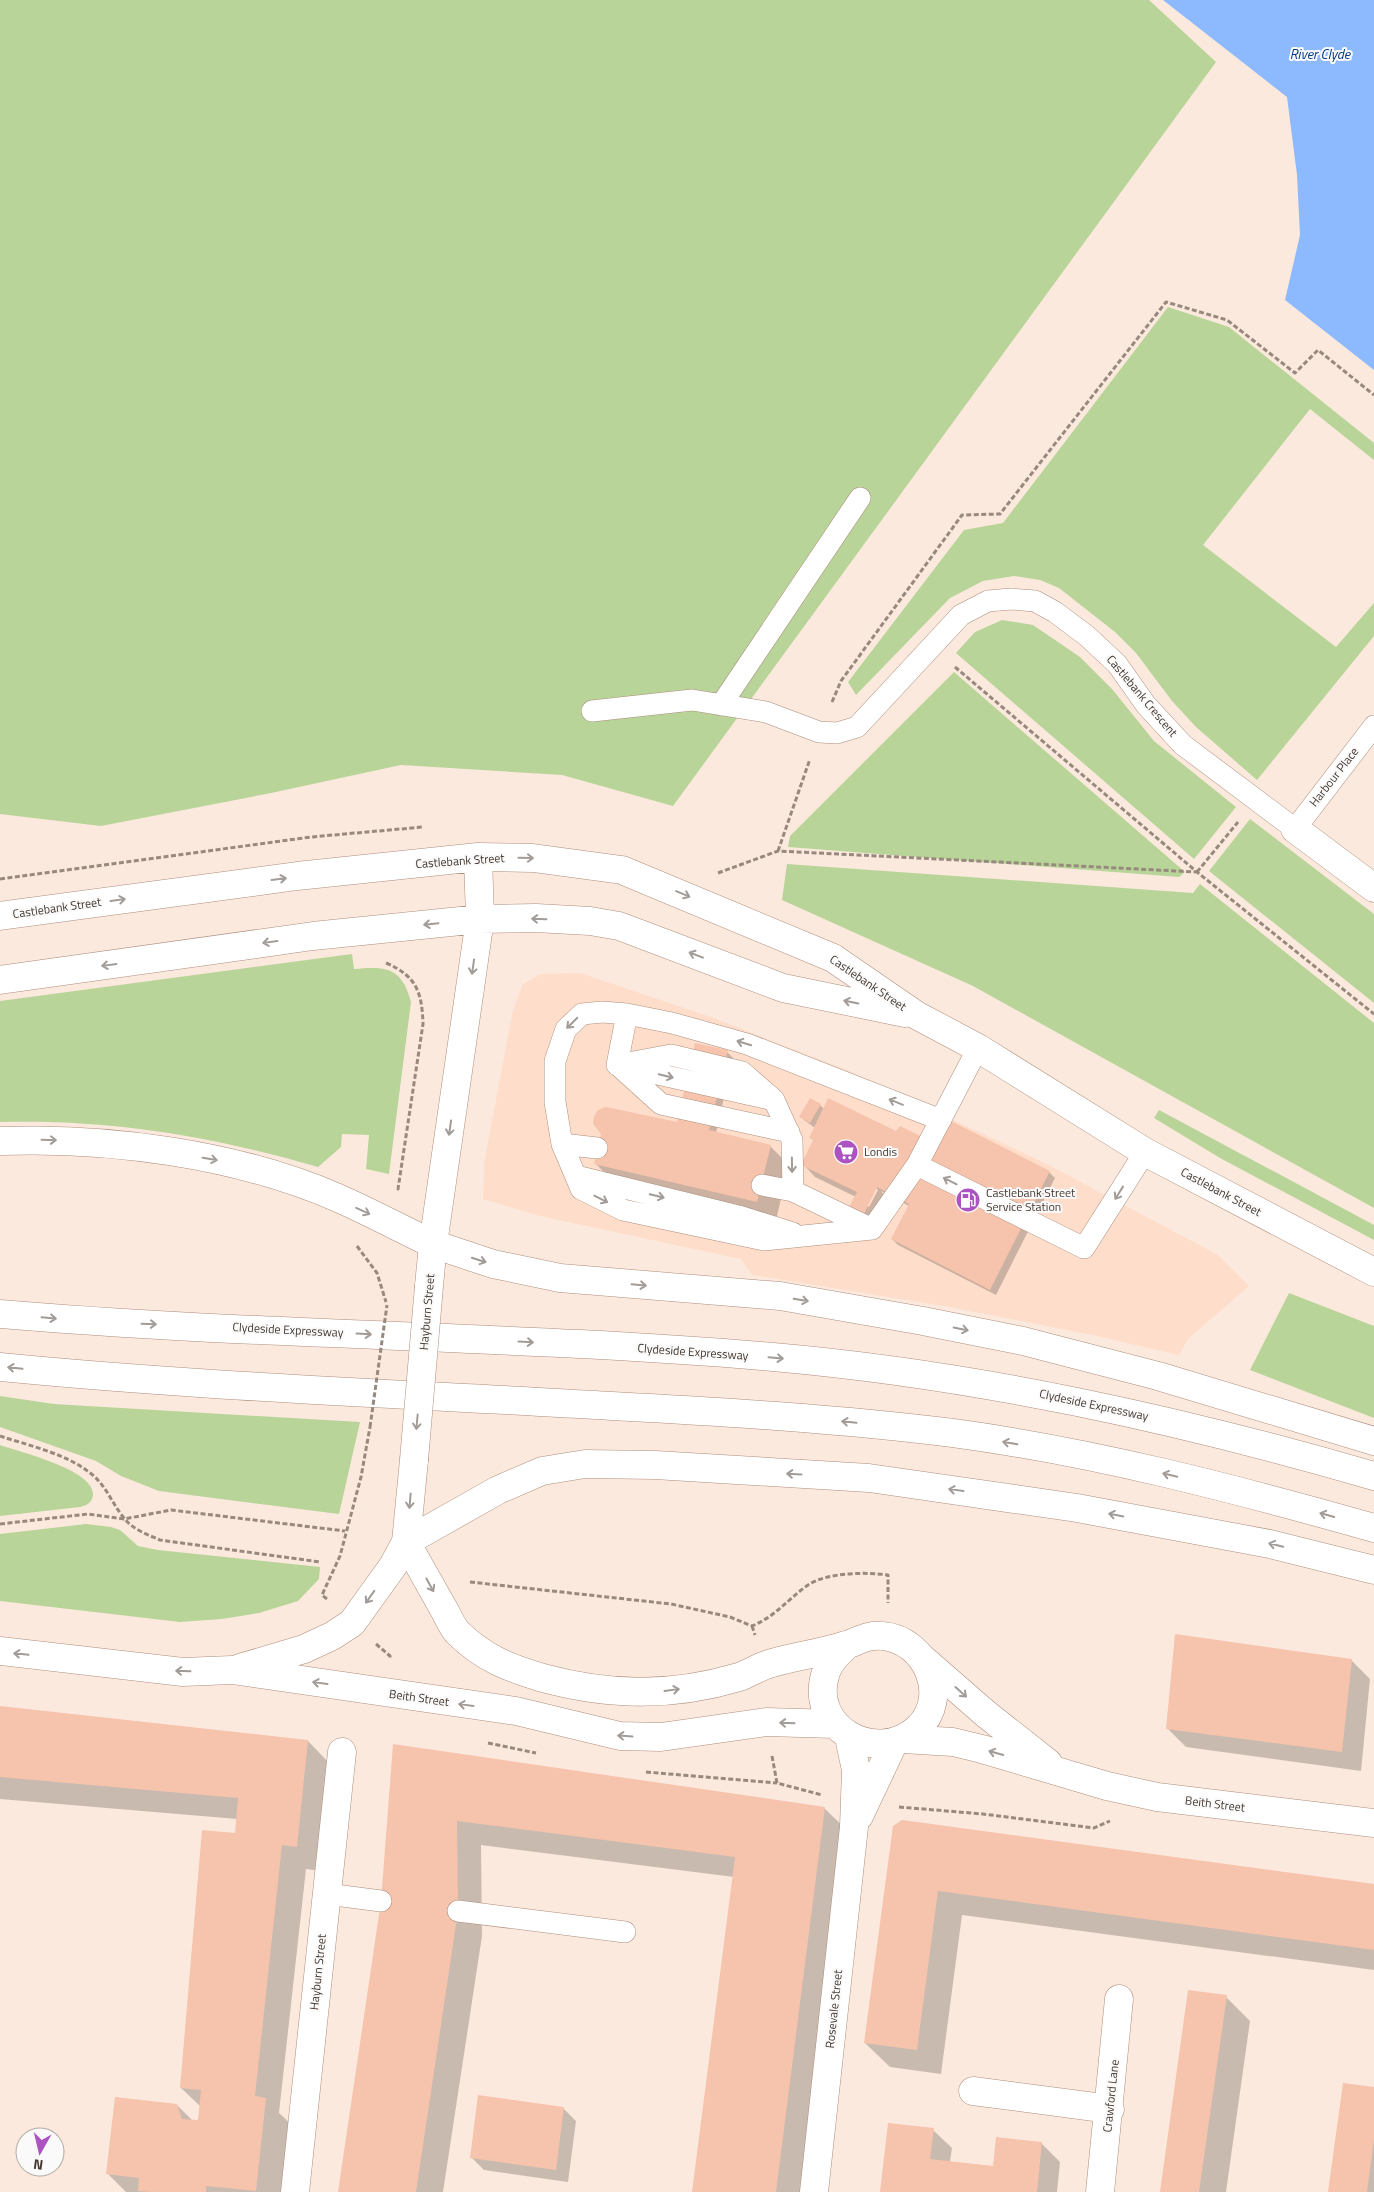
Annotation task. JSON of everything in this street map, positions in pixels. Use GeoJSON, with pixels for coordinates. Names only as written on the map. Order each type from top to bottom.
{"type":"FeatureCollection","features":[{"type":"Feature","properties":{"kind":"main road"},"geometry":{"type":"LineString","coordinates":[[1295,829],[1374,888]]}},
{"type":"Feature","properties":{"kind":"main road","name":"Castlebank Street"},"geometry":{"type":"LineString","coordinates":[[0,916],[315,875],[478,857],[533,858],[622,870],[832,958],[916,1016],[978,1048],[1145,1152],[1374,1272]]}},
{"type":"Feature","properties":{"kind":"main road","name":"Hayburn Street"},"geometry":{"type":"LineString","coordinates":[[232,1670],[304,1649],[332,1636],[352,1623],[393,1566],[406,1542],[433,1244],[480,919],[478,857]]}},
{"type":"Feature","properties":{"kind":"main road","name":"Castlebank Street"},"geometry":{"type":"LineString","coordinates":[[0,980],[368,930],[480,919],[536,918],[590,921],[619,926],[782,988],[916,1016]]}},
{"type":"Feature","properties":{"kind":"main road"},"geometry":{"type":"LineString","coordinates":[[0,1140],[96,1143],[202,1157],[282,1177],[349,1204],[433,1244],[493,1264],[560,1278],[780,1296],[1023,1341],[1158,1376],[1374,1441]]}},
{"type":"Feature","properties":{"kind":"main road","name":"Clydeside Expressway"},"geometry":{"type":"LineString","coordinates":[[0,1314],[101,1322],[632,1348],[775,1358],[858,1367],[1008,1388],[1155,1418],[1260,1443],[1374,1476]]}},
{"type":"Feature","properties":{"kind":"main road"},"geometry":{"type":"LineString","coordinates":[[0,1367],[208,1383],[767,1414],[946,1433],[1066,1452],[1278,1501],[1374,1528]]}},
{"type":"Feature","properties":{"kind":"main road"},"geometry":{"type":"LineString","coordinates":[[406,1542],[498,1490],[542,1471],[585,1464],[655,1466],[869,1478],[1077,1508],[1270,1544],[1374,1570]]}},
{"type":"Feature","properties":{"kind":"main road","name":"Beith Street"},"geometry":{"type":"LineString","coordinates":[[406,1542],[456,1630],[484,1655],[509,1668],[571,1685],[617,1692],[658,1692],[687,1688],[740,1676],[766,1665],[846,1645],[862,1637],[880,1635],[892,1637],[912,1647],[924,1660],[986,1714],[1060,1772]]}},
{"type":"Feature","properties":{"kind":"main road"},"geometry":{"type":"LineString","coordinates":[[842,1731],[826,1708],[823,1691],[826,1673],[834,1658],[846,1645]]}},
{"type":"Feature","properties":{"kind":"main road","name":"Beith Street"},"geometry":{"type":"LineString","coordinates":[[0,1651],[183,1672],[232,1670],[516,1711],[620,1736],[661,1737],[766,1722],[842,1731],[867,1744],[885,1744],[899,1740],[953,1742],[1107,1786],[1157,1797],[1374,1823]]}},
{"type":"Feature","properties":{"kind":"main road","name":"Beith Street"},"geometry":{"type":"LineString","coordinates":[[899,1740],[918,1727],[929,1712],[933,1694],[932,1676],[924,1660]]}},
{"type":"Feature","properties":{"kind":"main road","name":"Rosevale Street"},"geometry":{"type":"LineString","coordinates":[[814,2192],[858,1812],[856,1770],[842,1731]]}},
{"type":"Feature","properties":{"kind":"main road","name":"Rosevale Street"},"geometry":{"type":"LineString","coordinates":[[858,1812],[899,1740]]}},
{"type":"Feature","properties":{"kind":"main road","name":"Hayburn Street"},"geometry":{"type":"LineString","coordinates":[[295,2192],[342,1752]]}},
{"type":"Feature","properties":{"kind":"main road","name":"Crawford Lane"},"geometry":{"type":"LineString","coordinates":[[1100,2192],[1110,2109],[1119,1999]]}},
{"type":"Feature","properties":{"kind":"main road"},"geometry":{"type":"LineString","coordinates":[[973,2091],[1110,2109]]}},
{"type":"Feature","properties":{"kind":"lane"},"geometry":{"type":"LineString","coordinates":[[720,705],[860,498]]}},
{"type":"Feature","properties":{"kind":"lane","name":"Castlebank Crescent"},"geometry":{"type":"LineString","coordinates":[[819,732],[837,732],[856,727],[961,615],[988,601],[1011,599],[1035,601],[1055,612],[1087,636],[1117,664],[1146,705],[1183,745],[1295,829]]}},
{"type":"Feature","properties":{"kind":"lane"},"geometry":{"type":"LineString","coordinates":[[592,711],[692,700],[766,712],[819,732]]}},
{"type":"Feature","properties":{"kind":"lane","name":"Harbour Place"},"geometry":{"type":"LineString","coordinates":[[1295,829],[1374,726]]}},
{"type":"Feature","properties":{"kind":"lane"},"geometry":{"type":"LineString","coordinates":[[941,1120],[747,1044],[672,1023],[627,1014],[602,1012],[582,1014],[566,1029],[555,1061],[554,1102],[562,1144],[581,1189],[623,1210],[764,1240],[872,1229],[917,1165],[941,1120],[978,1048]]}},
{"type":"Feature","properties":{"kind":"lane"},"geometry":{"type":"LineString","coordinates":[[618,1065],[627,1014]]}},
{"type":"Feature","properties":{"kind":"lane"},"geometry":{"type":"LineString","coordinates":[[618,1065],[774,1100],[792,1140],[793,1191]]}},
{"type":"Feature","properties":{"kind":"lane"},"geometry":{"type":"LineString","coordinates":[[618,1065],[661,1104],[789,1132]]}},
{"type":"Feature","properties":{"kind":"lane"},"geometry":{"type":"LineString","coordinates":[[562,1144],[597,1148]]}},
{"type":"Feature","properties":{"kind":"lane"},"geometry":{"type":"LineString","coordinates":[[917,1165],[1084,1248],[1145,1152]]}},
{"type":"Feature","properties":{"kind":"lane"},"geometry":{"type":"LineString","coordinates":[[762,1185],[793,1191],[872,1229]]}},
{"type":"Feature","properties":{"kind":"lane"},"geometry":{"type":"LineString","coordinates":[[327,1894],[381,1901]]}},
{"type":"Feature","properties":{"kind":"lane"},"geometry":{"type":"LineString","coordinates":[[458,1910],[625,1932]]}},
{"type":"Feature","properties":{"kind":"path"},"geometry":{"type":"LineString","coordinates":[[778,851],[819,732],[841,681],[962,515],[1000,514],[1166,302],[1227,320],[1295,373],[1318,350],[1374,395]]}},
{"type":"Feature","properties":{"kind":"path"},"geometry":{"type":"LineString","coordinates":[[932,648],[1198,872],[1374,1014]]}},
{"type":"Feature","properties":{"kind":"path"},"geometry":{"type":"LineString","coordinates":[[1198,872],[1256,800]]}},
{"type":"Feature","properties":{"kind":"path"},"geometry":{"type":"LineString","coordinates":[[311,837],[315,875]]}},
{"type":"Feature","properties":{"kind":"path"},"geometry":{"type":"LineString","coordinates":[[711,876],[778,851],[1198,872]]}},
{"type":"Feature","properties":{"kind":"path"},"geometry":{"type":"LineString","coordinates":[[368,930],[370,960],[383,962],[401,969],[414,981],[422,1004],[423,1024],[398,1189],[389,1185]]}},
{"type":"Feature","properties":{"kind":"path"},"geometry":{"type":"LineString","coordinates":[[349,1204],[338,1229],[358,1247],[377,1273],[386,1305],[370,1427]]}},
{"type":"Feature","properties":{"kind":"path"},"geometry":{"type":"LineString","coordinates":[[0,1436],[54,1454],[86,1469],[105,1487],[124,1519],[141,1532],[160,1540],[320,1562]]}},
{"type":"Feature","properties":{"kind":"path"},"geometry":{"type":"LineString","coordinates":[[0,1524],[88,1514],[124,1519],[171,1510],[345,1532]]}},
{"type":"Feature","properties":{"kind":"path"},"geometry":{"type":"LineString","coordinates":[[470,1582],[671,1604],[730,1617],[752,1626],[767,1620],[809,1584],[833,1576],[872,1573],[888,1575]]}},
{"type":"Feature","properties":{"kind":"path"},"geometry":{"type":"LineString","coordinates":[[766,1722],[777,1783],[858,1812],[983,1814],[1094,1828],[1111,1821]]}},
{"type":"Feature","properties":{"kind":"shaded area"},"geometry":{"type":"Polygon","coordinates":[[[580,973],[711,1017],[847,1070],[1045,1163],[1218,1255],[1249,1286],[1188,1339],[1179,1355],[1092,1335],[949,1307],[752,1275],[741,1259],[540,1216],[483,1199],[484,1164],[512,1014],[522,985],[541,974],[580,973]]]}},
{"type":"Feature","properties":{"kind":"green space"},"geometry":{"type":"Polygon","coordinates":[[[0,0],[1149,0],[1216,62],[673,806],[562,775],[401,765],[271,793],[101,826],[0,814],[0,0]]]}},
{"type":"Feature","properties":{"kind":"green space"},"geometry":{"type":"Polygon","coordinates":[[[1168,307],[1229,327],[1374,443],[1374,460],[1310,409],[1203,545],[1336,647],[1374,603],[1374,636],[1257,780],[1196,727],[1172,701],[1136,653],[1115,632],[1059,588],[1040,580],[1014,576],[983,581],[950,598],[856,695],[848,682],[964,530],[1003,523],[1168,307]]]}},
{"type":"Feature","properties":{"kind":"green space"},"geometry":{"type":"Polygon","coordinates":[[[1002,620],[1033,625],[1080,657],[1112,689],[1154,741],[1236,807],[1194,859],[956,653],[975,632],[1002,620]]]}},
{"type":"Feature","properties":{"kind":"green space"},"geometry":{"type":"Polygon","coordinates":[[[954,672],[1185,872],[1179,877],[788,847],[790,836],[954,672]]]}},
{"type":"Feature","properties":{"kind":"green space"},"geometry":{"type":"Polygon","coordinates":[[[1250,819],[1374,914],[1374,1003],[1209,871],[1250,819]]]}},
{"type":"Feature","properties":{"kind":"green space"},"geometry":{"type":"Polygon","coordinates":[[[787,864],[1193,893],[1200,884],[1374,1023],[1374,1208],[973,986],[782,900],[787,864]]]}},
{"type":"Feature","properties":{"kind":"green space"},"geometry":{"type":"Polygon","coordinates":[[[352,954],[354,969],[384,969],[397,975],[403,982],[411,1002],[389,1174],[366,1169],[369,1135],[342,1134],[341,1147],[318,1167],[239,1146],[161,1132],[82,1123],[0,1122],[0,1001],[352,954]]]}},
{"type":"Feature","properties":{"kind":"green space"},"geometry":{"type":"Polygon","coordinates":[[[1159,1110],[1374,1225],[1374,1240],[1220,1158],[1154,1118],[1159,1110]]]}},
{"type":"Feature","properties":{"kind":"green space"},"geometry":{"type":"Polygon","coordinates":[[[1289,1293],[1374,1326],[1374,1418],[1250,1370],[1289,1293]]]}},
{"type":"Feature","properties":{"kind":"green space"},"geometry":{"type":"Polygon","coordinates":[[[0,1396],[54,1404],[360,1422],[339,1514],[159,1491],[121,1476],[96,1461],[0,1427],[0,1396]]]}},
{"type":"Feature","properties":{"kind":"green space"},"geometry":{"type":"Polygon","coordinates":[[[0,1445],[39,1457],[70,1470],[90,1486],[93,1495],[92,1500],[80,1507],[0,1516],[0,1445]]]}},
{"type":"Feature","properties":{"kind":"green space"},"geometry":{"type":"Polygon","coordinates":[[[86,1524],[120,1530],[138,1546],[158,1550],[320,1567],[319,1579],[298,1601],[259,1613],[222,1619],[180,1622],[0,1601],[0,1534],[86,1524]]]}},
{"type":"Feature","properties":{"kind":"water","name":"River Clyde"},"geometry":{"type":"Polygon","coordinates":[[[1163,0],[1374,0],[1374,370],[1285,300],[1300,235],[1297,175],[1287,97],[1163,0]]]}},
{"type":"Feature","properties":{"kind":"building"},"geometry":{"type":"Polygon","coordinates":[[[695,1043],[728,1050],[709,1130],[771,1145],[757,1202],[594,1164],[601,1134],[593,1124],[594,1116],[598,1110],[606,1107],[677,1122],[695,1043]]]}},
{"type":"Feature","properties":{"kind":"building"},"geometry":{"type":"Polygon","coordinates":[[[810,1098],[821,1104],[810,1123],[799,1117],[810,1098]]]}},
{"type":"Feature","properties":{"kind":"building"},"geometry":{"type":"Polygon","coordinates":[[[828,1098],[896,1131],[900,1126],[939,1145],[951,1121],[1050,1171],[990,1290],[891,1239],[909,1204],[877,1187],[864,1214],[849,1207],[857,1192],[801,1165],[813,1140],[809,1138],[828,1098]]]}},
{"type":"Feature","properties":{"kind":"building"},"geometry":{"type":"Polygon","coordinates":[[[1175,1634],[1352,1659],[1342,1752],[1166,1729],[1175,1634]]]}},
{"type":"Feature","properties":{"kind":"building"},"geometry":{"type":"Polygon","coordinates":[[[0,1706],[308,1740],[297,1847],[282,1845],[255,2096],[266,2098],[256,2191],[206,2186],[206,2192],[138,2191],[139,2178],[106,2174],[115,2097],[177,2104],[182,2119],[198,2120],[201,2090],[180,2088],[202,1830],[235,1833],[238,1798],[0,1777],[0,1706]]]}},
{"type":"Feature","properties":{"kind":"building"},"geometry":{"type":"Polygon","coordinates":[[[393,1744],[825,1807],[776,2192],[692,2192],[735,1857],[457,1821],[458,1911],[416,2192],[338,2192],[381,1901],[393,1744]]]}},
{"type":"Feature","properties":{"kind":"building"},"geometry":{"type":"Polygon","coordinates":[[[902,1820],[1374,1884],[1374,1950],[938,1891],[917,2050],[864,2043],[893,1826],[902,1820]]]}},
{"type":"Feature","properties":{"kind":"building"},"geometry":{"type":"Polygon","coordinates":[[[1188,1990],[1227,1995],[1199,2192],[1160,2192],[1188,1990]]]}},
{"type":"Feature","properties":{"kind":"building"},"geometry":{"type":"Polygon","coordinates":[[[1343,2083],[1374,2087],[1374,2139],[1367,2192],[1328,2192],[1343,2083]]]}},
{"type":"Feature","properties":{"kind":"building"},"geometry":{"type":"Polygon","coordinates":[[[478,2095],[564,2107],[556,2170],[470,2158],[478,2095]]]}},
{"type":"Feature","properties":{"kind":"building"},"geometry":{"type":"Polygon","coordinates":[[[888,2123],[934,2128],[930,2159],[993,2166],[996,2137],[1042,2142],[1037,2192],[880,2192],[888,2123]]]}},
{"type":"Feature","properties":{"kind":"place","name":"Londis"},"geometry":{"type":"Point","coordinates":[846,1152]}},
{"type":"Feature","properties":{"kind":"place","name":"Castlebank Street Service Station"},"geometry":{"type":"Point","coordinates":[968,1200]}}]}
